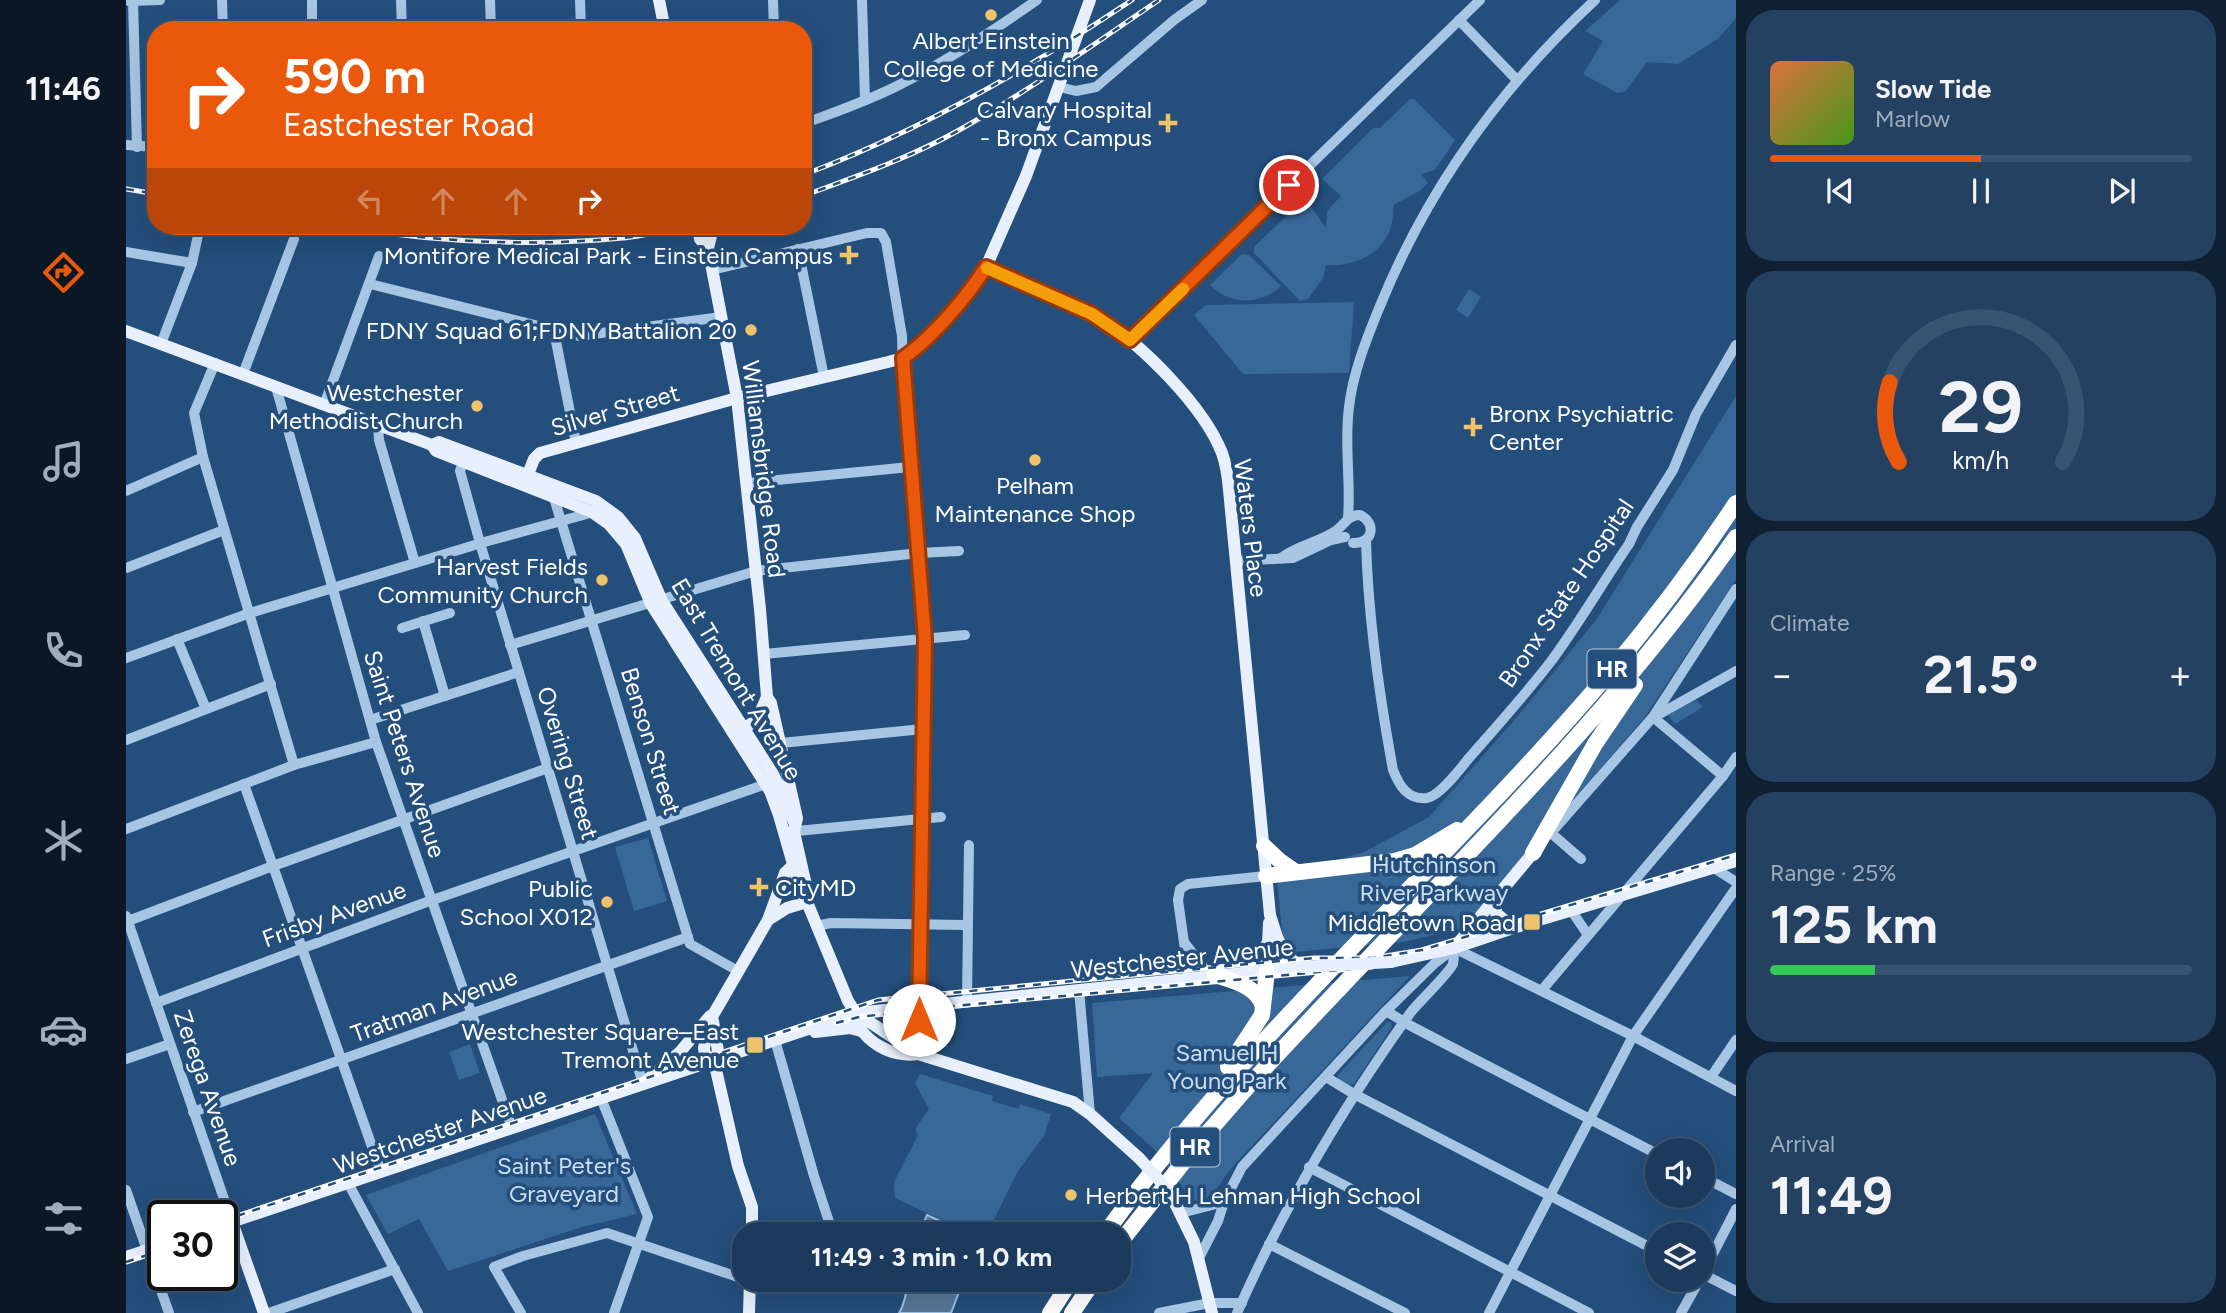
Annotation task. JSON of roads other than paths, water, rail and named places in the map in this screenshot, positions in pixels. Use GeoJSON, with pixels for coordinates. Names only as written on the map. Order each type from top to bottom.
{"type":"FeatureCollection","features":[{"type":"Feature","properties":{"kind":"highway","name":"HR"},"geometry":{"type":"LineString","coordinates":[[1114,1222],[1197,1116],[1264,1041],[1472,823],[1610,672],[1682,579],[1736,503]]}},
{"type":"Feature","properties":{"kind":"highway","name":"HR"},"geometry":{"type":"LineString","coordinates":[[1131,1229],[1217,1120],[1557,759],[1639,665],[1736,537]]}},
{"type":"Feature","properties":{"kind":"highway"},"geometry":{"type":"LineString","coordinates":[[1533,853],[1608,724],[1664,646],[1699,588]]}},
{"type":"Feature","properties":{"kind":"highway"},"geometry":{"type":"LineString","coordinates":[[1266,876],[1377,865],[1407,858],[1472,823]]}},
{"type":"Feature","properties":{"kind":"highway"},"geometry":{"type":"LineString","coordinates":[[1264,846],[1296,872]]}},
{"type":"Feature","properties":{"kind":"highway"},"geometry":{"type":"LineString","coordinates":[[1197,1116],[1258,1024],[1270,971]]}},
{"type":"Feature","properties":{"kind":"highway"},"geometry":{"type":"LineString","coordinates":[[1212,976],[1252,990],[1261,999],[1263,1006]]}},
{"type":"Feature","properties":{"kind":"highway"},"geometry":{"type":"LineString","coordinates":[[1050,1313],[1064,1292]]}},
{"type":"Feature","properties":{"kind":"highway"},"geometry":{"type":"LineString","coordinates":[[1072,1313],[1086,1292]]}},
{"type":"Feature","properties":{"kind":"main road"},"geometry":{"type":"LineString","coordinates":[[659,0],[663,21]]}},
{"type":"Feature","properties":{"kind":"main road"},"geometry":{"type":"LineString","coordinates":[[903,358],[920,345],[974,286],[986,267],[1026,176],[1090,0]]}},
{"type":"Feature","properties":{"kind":"main road","name":"Williamsbridge Road"},"geometry":{"type":"LineString","coordinates":[[699,235],[708,248]]}},
{"type":"Feature","properties":{"kind":"main road","name":"Williamsbridge Road"},"geometry":{"type":"LineString","coordinates":[[711,235],[708,248],[737,398],[756,571],[766,697],[771,703],[797,818],[791,829]]}},
{"type":"Feature","properties":{"kind":"main road","name":"Waters Place"},"geometry":{"type":"LineString","coordinates":[[986,267],[1092,314],[1130,340],[1194,406],[1222,454],[1228,478],[1264,846],[1272,940],[1270,971]]}},
{"type":"Feature","properties":{"kind":"main road","name":"East Tremont Avenue"},"geometry":{"type":"LineString","coordinates":[[126,331],[432,445],[439,443],[465,457],[525,481],[596,501],[618,517],[635,538],[656,603]]}},
{"type":"Feature","properties":{"kind":"main road","name":"Silver Street"},"geometry":{"type":"LineString","coordinates":[[525,481],[534,459],[540,453],[737,398],[903,358]]}},
{"type":"Feature","properties":{"kind":"main road","name":"East Tremont Avenue"},"geometry":{"type":"LineString","coordinates":[[525,481],[554,498],[592,513],[609,524],[622,538],[656,603],[739,732],[780,786],[792,820],[797,862],[807,902],[848,1001],[856,1013]]}},
{"type":"Feature","properties":{"kind":"main road"},"geometry":{"type":"LineString","coordinates":[[739,732],[757,720],[766,697]]}},
{"type":"Feature","properties":{"kind":"main road","name":"East Tremont Avenue"},"geometry":{"type":"LineString","coordinates":[[739,732],[791,829]]}},
{"type":"Feature","properties":{"kind":"main road"},"geometry":{"type":"LineString","coordinates":[[1454,952],[1533,853]]}},
{"type":"Feature","properties":{"kind":"main road","name":"Westchester Avenue"},"geometry":{"type":"LineString","coordinates":[[238,1219],[856,1013],[1302,967],[1391,962],[1454,952],[1519,926],[1736,861]]}},
{"type":"Feature","properties":{"kind":"main road"},"geometry":{"type":"LineString","coordinates":[[714,1060],[705,1055],[704,1048],[709,1022],[768,920],[785,873],[797,862]]}},
{"type":"Feature","properties":{"kind":"main road"},"geometry":{"type":"LineString","coordinates":[[1496,898],[1496,913],[1508,924],[1519,926]]}},
{"type":"Feature","properties":{"kind":"main road"},"geometry":{"type":"LineString","coordinates":[[768,920],[787,908],[807,902]]}},
{"type":"Feature","properties":{"kind":"main road"},"geometry":{"type":"LineString","coordinates":[[1244,973],[1272,940],[1285,955],[1302,967]]}},
{"type":"Feature","properties":{"kind":"main road"},"geometry":{"type":"LineString","coordinates":[[856,1013],[856,1021],[861,1031],[885,1049],[908,1056],[918,1054]]}},
{"type":"Feature","properties":{"kind":"main road"},"geometry":{"type":"LineString","coordinates":[[856,1013],[918,1054],[1073,1102],[1090,1114],[1139,1158],[1160,1181],[1178,1208],[1199,1258],[1211,1308]]}},
{"type":"Feature","properties":{"kind":"main road"},"geometry":{"type":"LineString","coordinates":[[643,1084],[680,1052],[706,1018],[713,1014]]}},
{"type":"Feature","properties":{"kind":"main road"},"geometry":{"type":"LineString","coordinates":[[713,1014],[718,1051],[714,1060],[738,1166],[752,1207],[752,1222]]}},
{"type":"Feature","properties":{"kind":"main road","name":"Westchester Avenue"},"geometry":{"type":"LineString","coordinates":[[790,1035],[850,1028],[861,1031]]}},
{"type":"Feature","properties":{"kind":"main road"},"geometry":{"type":"LineString","coordinates":[[716,1044],[738,1052]]}},
{"type":"Feature","properties":{"kind":"main road","name":"Zerega Avenue"},"geometry":{"type":"LineString","coordinates":[[238,1248],[267,1313]]}},
{"type":"Feature","properties":{"kind":"main road"},"geometry":{"type":"LineString","coordinates":[[126,1258],[147,1250]]}},
{"type":"Feature","properties":{"kind":"main road"},"geometry":{"type":"LineString","coordinates":[[748,1292],[749,1313]]}},
{"type":"Feature","properties":{"kind":"street"},"geometry":{"type":"LineString","coordinates":[[131,146],[133,0]]}},
{"type":"Feature","properties":{"kind":"street"},"geometry":{"type":"LineString","coordinates":[[126,1],[160,0]]}},
{"type":"Feature","properties":{"kind":"street"},"geometry":{"type":"LineString","coordinates":[[222,0],[223,21]]}},
{"type":"Feature","properties":{"kind":"street"},"geometry":{"type":"LineString","coordinates":[[312,0],[312,21]]}},
{"type":"Feature","properties":{"kind":"street"},"geometry":{"type":"LineString","coordinates":[[401,0],[402,21]]}},
{"type":"Feature","properties":{"kind":"street"},"geometry":{"type":"LineString","coordinates":[[490,0],[491,21]]}},
{"type":"Feature","properties":{"kind":"street"},"geometry":{"type":"LineString","coordinates":[[580,0],[581,21]]}},
{"type":"Feature","properties":{"kind":"street"},"geometry":{"type":"LineString","coordinates":[[773,0],[774,21]]}},
{"type":"Feature","properties":{"kind":"street"},"geometry":{"type":"LineString","coordinates":[[862,0],[865,100]]}},
{"type":"Feature","properties":{"kind":"street"},"geometry":{"type":"LineString","coordinates":[[812,121],[865,100],[931,68],[1037,0]]}},
{"type":"Feature","properties":{"kind":"street"},"geometry":{"type":"LineString","coordinates":[[1059,88],[1076,91],[1096,87],[1174,20],[1202,0]]}},
{"type":"Feature","properties":{"kind":"street"},"geometry":{"type":"LineString","coordinates":[[1130,340],[1480,0]]}},
{"type":"Feature","properties":{"kind":"street"},"geometry":{"type":"LineString","coordinates":[[1365,558],[1343,530],[1350,494],[1347,430],[1349,405],[1372,326],[1403,253],[1441,183],[1486,117],[1516,79],[1595,0]]}},
{"type":"Feature","properties":{"kind":"street"},"geometry":{"type":"LineString","coordinates":[[1459,20],[1516,79]]}},
{"type":"Feature","properties":{"kind":"street"},"geometry":{"type":"LineString","coordinates":[[712,270],[867,233],[881,233],[886,242],[902,336],[925,639],[918,1054]]}},
{"type":"Feature","properties":{"kind":"street"},"geometry":{"type":"LineString","coordinates":[[161,344],[192,263],[198,235]]}},
{"type":"Feature","properties":{"kind":"street"},"geometry":{"type":"LineString","coordinates":[[243,374],[294,239]]}},
{"type":"Feature","properties":{"kind":"street"},"geometry":{"type":"LineString","coordinates":[[799,249],[824,377]]}},
{"type":"Feature","properties":{"kind":"street"},"geometry":{"type":"LineString","coordinates":[[126,252],[192,263]]}},
{"type":"Feature","properties":{"kind":"street"},"geometry":{"type":"LineString","coordinates":[[324,405],[379,256]]}},
{"type":"Feature","properties":{"kind":"street"},"geometry":{"type":"LineString","coordinates":[[370,284],[579,337],[721,317]]}},
{"type":"Feature","properties":{"kind":"street"},"geometry":{"type":"LineString","coordinates":[[554,331],[576,443]]}},
{"type":"Feature","properties":{"kind":"street","name":"Bronx State Hospital"},"geometry":{"type":"LineString","coordinates":[[1366,541],[1365,558],[1373,642],[1393,768],[1398,784],[1404,791],[1427,798],[1436,794],[1460,768],[1554,658],[1629,544],[1673,470],[1700,405],[1736,345]]}},
{"type":"Feature","properties":{"kind":"street"},"geometry":{"type":"LineString","coordinates":[[215,363],[194,413],[203,457],[294,765]]}},
{"type":"Feature","properties":{"kind":"street","name":"Saint Peters Avenue"},"geometry":{"type":"LineString","coordinates":[[276,387],[376,742],[512,1128]]}},
{"type":"Feature","properties":{"kind":"street"},"geometry":{"type":"LineString","coordinates":[[378,425],[379,440],[415,563]]}},
{"type":"Feature","properties":{"kind":"street"},"geometry":{"type":"LineString","coordinates":[[126,491],[203,457]]}},
{"type":"Feature","properties":{"kind":"street","name":"Overing Street"},"geometry":{"type":"LineString","coordinates":[[465,457],[460,471],[480,543],[643,1084]]}},
{"type":"Feature","properties":{"kind":"street"},"geometry":{"type":"LineString","coordinates":[[747,483],[910,467]]}},
{"type":"Feature","properties":{"kind":"street"},"geometry":{"type":"LineString","coordinates":[[1236,561],[1293,558],[1331,540],[1349,540],[1359,544],[1366,541],[1372,526],[1360,515],[1350,494]]}},
{"type":"Feature","properties":{"kind":"street","name":"Benson Street"},"geometry":{"type":"LineString","coordinates":[[554,498],[688,937]]}},
{"type":"Feature","properties":{"kind":"street"},"geometry":{"type":"LineString","coordinates":[[126,658],[250,613],[480,543],[592,513],[601,512],[618,517]]}},
{"type":"Feature","properties":{"kind":"street"},"geometry":{"type":"LineString","coordinates":[[1281,558],[1292,550],[1337,530],[1346,521],[1360,515]]}},
{"type":"Feature","properties":{"kind":"street"},"geometry":{"type":"LineString","coordinates":[[126,568],[225,530]]}},
{"type":"Feature","properties":{"kind":"street"},"geometry":{"type":"LineString","coordinates":[[510,645],[756,571],[959,551]]}},
{"type":"Feature","properties":{"kind":"street"},"geometry":{"type":"LineString","coordinates":[[1533,853],[1653,717],[1736,589]]}},
{"type":"Feature","properties":{"kind":"street"},"geometry":{"type":"LineString","coordinates":[[402,628],[450,613]]}},
{"type":"Feature","properties":{"kind":"street"},"geometry":{"type":"LineString","coordinates":[[423,621],[445,696]]}},
{"type":"Feature","properties":{"kind":"street"},"geometry":{"type":"LineString","coordinates":[[764,654],[965,635]]}},
{"type":"Feature","properties":{"kind":"street"},"geometry":{"type":"LineString","coordinates":[[177,639],[206,709]]}},
{"type":"Feature","properties":{"kind":"street"},"geometry":{"type":"LineString","coordinates":[[1653,717],[1736,671]]}},
{"type":"Feature","properties":{"kind":"street"},"geometry":{"type":"LineString","coordinates":[[370,720],[519,672]]}},
{"type":"Feature","properties":{"kind":"street"},"geometry":{"type":"LineString","coordinates":[[126,740],[271,684]]}},
{"type":"Feature","properties":{"kind":"street"},"geometry":{"type":"LineString","coordinates":[[1653,717],[1723,776]]}},
{"type":"Feature","properties":{"kind":"street"},"geometry":{"type":"LineString","coordinates":[[781,743],[923,729]]}},
{"type":"Feature","properties":{"kind":"street"},"geometry":{"type":"LineString","coordinates":[[126,829],[294,765],[376,742]]}},
{"type":"Feature","properties":{"kind":"street"},"geometry":{"type":"LineString","coordinates":[[1542,990],[1723,776],[1736,757]]}},
{"type":"Feature","properties":{"kind":"street"},"geometry":{"type":"LineString","coordinates":[[127,918],[548,768]]}},
{"type":"Feature","properties":{"kind":"street","name":"Frisby Avenue"},"geometry":{"type":"LineString","coordinates":[[156,1003],[432,900],[766,784]]}},
{"type":"Feature","properties":{"kind":"street"},"geometry":{"type":"LineString","coordinates":[[244,785],[381,1172]]}},
{"type":"Feature","properties":{"kind":"street"},"geometry":{"type":"LineString","coordinates":[[791,829],[941,817]]}},
{"type":"Feature","properties":{"kind":"street"},"geometry":{"type":"LineString","coordinates":[[1551,833],[1581,859]]}},
{"type":"Feature","properties":{"kind":"street"},"geometry":{"type":"LineString","coordinates":[[967,1001],[968,845]]}},
{"type":"Feature","properties":{"kind":"street"},"geometry":{"type":"LineString","coordinates":[[1714,868],[1736,882]]}},
{"type":"Feature","properties":{"kind":"street"},"geometry":{"type":"LineString","coordinates":[[1189,978],[1178,900],[1180,889],[1188,884],[1266,876]]}},
{"type":"Feature","properties":{"kind":"street"},"geometry":{"type":"LineString","coordinates":[[1489,1313],[1633,1036],[1736,888]]}},
{"type":"Feature","properties":{"kind":"street"},"geometry":{"type":"LineString","coordinates":[[1571,910],[1588,935]]}},
{"type":"Feature","properties":{"kind":"street","name":"Zerega Avenue"},"geometry":{"type":"LineString","coordinates":[[127,918],[194,1112],[220,1200]]}},
{"type":"Feature","properties":{"kind":"street"},"geometry":{"type":"LineString","coordinates":[[816,926],[831,923],[966,925]]}},
{"type":"Feature","properties":{"kind":"street"},"geometry":{"type":"LineString","coordinates":[[688,937],[690,944],[738,971]]}},
{"type":"Feature","properties":{"kind":"street","name":"Tratman Avenue"},"geometry":{"type":"LineString","coordinates":[[194,1112],[688,937]]}},
{"type":"Feature","properties":{"kind":"street"},"geometry":{"type":"LineString","coordinates":[[1182,939],[1212,976]]}},
{"type":"Feature","properties":{"kind":"street"},"geometry":{"type":"LineString","coordinates":[[1199,1258],[1242,1167],[1386,1011],[1421,977],[1454,952]]}},
{"type":"Feature","properties":{"kind":"street"},"geometry":{"type":"LineString","coordinates":[[1454,952],[1542,990],[1736,1091]]}},
{"type":"Feature","properties":{"kind":"street"},"geometry":{"type":"LineString","coordinates":[[1159,1313],[1240,1308],[1309,1167],[1354,1094],[1404,1022],[1453,966],[1454,952]]}},
{"type":"Feature","properties":{"kind":"street"},"geometry":{"type":"LineString","coordinates":[[1420,957],[1421,977]]}},
{"type":"Feature","properties":{"kind":"street"},"geometry":{"type":"LineString","coordinates":[[1079,990],[1090,1114]]}},
{"type":"Feature","properties":{"kind":"street"},"geometry":{"type":"LineString","coordinates":[[918,1054],[940,1004]]}},
{"type":"Feature","properties":{"kind":"street"},"geometry":{"type":"LineString","coordinates":[[1386,1011],[1645,1148]]}},
{"type":"Feature","properties":{"kind":"street"},"geometry":{"type":"LineString","coordinates":[[775,1040],[829,1222]]}},
{"type":"Feature","properties":{"kind":"street"},"geometry":{"type":"LineString","coordinates":[[1710,1077],[1736,1040]]}},
{"type":"Feature","properties":{"kind":"street"},"geometry":{"type":"LineString","coordinates":[[126,1059],[170,1044]]}},
{"type":"Feature","properties":{"kind":"street"},"geometry":{"type":"LineString","coordinates":[[1326,1077],[1645,1245]]}},
{"type":"Feature","properties":{"kind":"street"},"geometry":{"type":"LineString","coordinates":[[601,1098],[649,1217],[614,1313]]}},
{"type":"Feature","properties":{"kind":"street"},"geometry":{"type":"LineString","coordinates":[[1309,1167],[1589,1313]]}},
{"type":"Feature","properties":{"kind":"street"},"geometry":{"type":"LineString","coordinates":[[348,1183],[418,1313]]}},
{"type":"Feature","properties":{"kind":"street"},"geometry":{"type":"LineString","coordinates":[[1715,1183],[1736,1194]]}},
{"type":"Feature","properties":{"kind":"street"},"geometry":{"type":"LineString","coordinates":[[126,1190],[147,1250]]}},
{"type":"Feature","properties":{"kind":"street"},"geometry":{"type":"LineString","coordinates":[[1178,1208],[1224,1202]]}},
{"type":"Feature","properties":{"kind":"street"},"geometry":{"type":"LineString","coordinates":[[1715,1250],[1736,1209]]}},
{"type":"Feature","properties":{"kind":"street"},"geometry":{"type":"LineString","coordinates":[[521,1313],[494,1267],[607,1233],[732,1274]]}},
{"type":"Feature","properties":{"kind":"street"},"geometry":{"type":"LineString","coordinates":[[1269,1244],[1405,1313]]}},
{"type":"Feature","properties":{"kind":"street"},"geometry":{"type":"LineString","coordinates":[[267,1313],[395,1269]]}},
{"type":"Feature","properties":{"kind":"street"},"geometry":{"type":"LineString","coordinates":[[1715,1280],[1736,1291]]}},
{"type":"Feature","properties":{"kind":"street"},"geometry":{"type":"LineString","coordinates":[[161,1291],[169,1313]]}},
{"type":"Feature","properties":{"kind":"street"},"geometry":{"type":"LineString","coordinates":[[1681,1313],[1693,1292]]}},
{"type":"Feature","properties":{"kind":"railway"},"geometry":{"type":"LineString","coordinates":[[812,171],[889,139],[972,97],[1132,0]]}},
{"type":"Feature","properties":{"kind":"railway"},"geometry":{"type":"LineString","coordinates":[[812,193],[904,157],[961,129],[1037,83],[1159,0]]}},
{"type":"Feature","properties":{"kind":"railway"},"geometry":{"type":"LineString","coordinates":[[126,189],[147,192]]}},
{"type":"Feature","properties":{"kind":"railway"},"geometry":{"type":"LineString","coordinates":[[402,235],[516,242],[587,241],[641,235]]}},
{"type":"Feature","properties":{"kind":"railway"},"geometry":{"type":"LineString","coordinates":[[238,1216],[878,1000],[1314,958],[1373,958],[1422,950],[1736,855]]}},
{"type":"Feature","properties":{"kind":"railway"},"geometry":{"type":"LineString","coordinates":[[836,1023],[859,1017],[945,1007],[1372,967]]}},
{"type":"Feature","properties":{"kind":"railway"},"geometry":{"type":"LineString","coordinates":[[126,1262],[147,1255]]}},
{"type":"Feature","properties":{"kind":"place","name":"Albert Einstein College of Medicine"},"geometry":{"type":"Point","coordinates":[991,15]}},
{"type":"Feature","properties":{"kind":"place","name":"Calvary Hospital - Bronx Campus"},"geometry":{"type":"Point","coordinates":[1168,123]}},
{"type":"Feature","properties":{"kind":"place","name":"Montifore Medical Park - Einstein Campus"},"geometry":{"type":"Point","coordinates":[849,255]}},
{"type":"Feature","properties":{"kind":"place","name":"FDNY Squad 61;FDNY Battalion 20"},"geometry":{"type":"Point","coordinates":[751,330]}},
{"type":"Feature","properties":{"kind":"place","name":"Westchester Methodist Church"},"geometry":{"type":"Point","coordinates":[477,406]}},
{"type":"Feature","properties":{"kind":"place","name":"Bronx Psychiatric Center"},"geometry":{"type":"Point","coordinates":[1473,427]}},
{"type":"Feature","properties":{"kind":"place","name":"Pelham Maintenance Shop"},"geometry":{"type":"Point","coordinates":[1035,460]}},
{"type":"Feature","properties":{"kind":"place","name":"Harvest Fields Community Church"},"geometry":{"type":"Point","coordinates":[602,580]}},
{"type":"Feature","properties":{"kind":"place","name":"CityMD"},"geometry":{"type":"Point","coordinates":[759,887]}},
{"type":"Feature","properties":{"kind":"place","name":"Public School X012"},"geometry":{"type":"Point","coordinates":[607,902]}},
{"type":"Feature","properties":{"kind":"place","name":"Middletown Road"},"geometry":{"type":"Point","coordinates":[1532,922]}},
{"type":"Feature","properties":{"kind":"place","name":"Westchester Square–East Tremont Avenue"},"geometry":{"type":"Point","coordinates":[755,1045]}},
{"type":"Feature","properties":{"kind":"place","name":"Herbert H Lehman High School"},"geometry":{"type":"Point","coordinates":[1071,1195]}},
{"type":"Feature","properties":{"kind":"park label","name":"Hutchinson River Parkway"},"geometry":{"type":"Point","coordinates":[1434,878]}},
{"type":"Feature","properties":{"kind":"park label","name":"Samuel H Young Park"},"geometry":{"type":"Point","coordinates":[1227,1066]}},
{"type":"Feature","properties":{"kind":"park label","name":"Saint Peter's Graveyard"},"geometry":{"type":"Point","coordinates":[564,1179]}}]}
